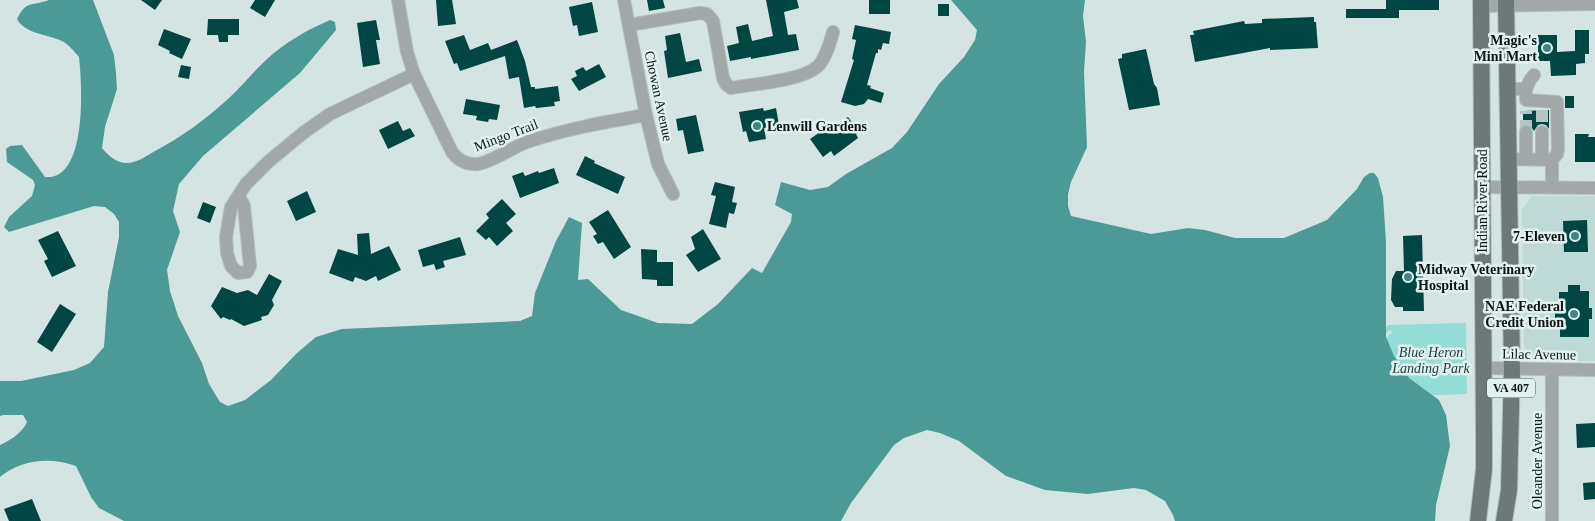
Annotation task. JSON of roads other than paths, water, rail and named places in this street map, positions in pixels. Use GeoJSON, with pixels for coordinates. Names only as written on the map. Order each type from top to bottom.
{"type":"FeatureCollection","features":[{"type":"Feature","properties":{"kind":"main road","name":"Indian River Road"},"geometry":{"type":"LineString","coordinates":[[1478,521],[1484,469],[1481,3]]}},
{"type":"Feature","properties":{"kind":"main road","name":"Indian River Road"},"geometry":{"type":"LineString","coordinates":[[1504,521],[1509,490],[1512,369],[1509,89],[1506,3]]}},
{"type":"Feature","properties":{"kind":"street","name":"Mingo Trail"},"geometry":{"type":"LineString","coordinates":[[398,0],[406,52],[414,74],[452,152],[466,163],[477,165],[486,162],[520,144],[554,133],[584,125],[646,115]]}},
{"type":"Feature","properties":{"kind":"street","name":"Chowan Avenue"},"geometry":{"type":"LineString","coordinates":[[624,0],[646,115],[658,164],[673,194]]}},
{"type":"Feature","properties":{"kind":"street"},"geometry":{"type":"LineString","coordinates":[[1481,3],[1595,4]]}},
{"type":"Feature","properties":{"kind":"street"},"geometry":{"type":"LineString","coordinates":[[629,25],[700,13],[707,14],[713,21],[723,78],[730,88],[790,78],[812,71],[819,65],[825,55],[833,32]]}},
{"type":"Feature","properties":{"kind":"street"},"geometry":{"type":"LineString","coordinates":[[239,197],[244,206],[250,266],[247,272],[238,273],[231,266],[226,253],[226,237],[232,207],[246,184],[268,162],[303,133],[330,114],[414,74]]}},
{"type":"Feature","properties":{"kind":"street"},"geometry":{"type":"LineString","coordinates":[[1526,100],[1530,80],[1534,75]]}},
{"type":"Feature","properties":{"kind":"street"},"geometry":{"type":"LineString","coordinates":[[1509,89],[1526,100],[1542,106],[1557,102],[1558,149],[1557,154],[1547,160],[1509,159]]}},
{"type":"Feature","properties":{"kind":"street"},"geometry":{"type":"LineString","coordinates":[[1526,132],[1526,159]]}},
{"type":"Feature","properties":{"kind":"street"},"geometry":{"type":"LineString","coordinates":[[1542,132],[1552,187]]}},
{"type":"Feature","properties":{"kind":"street"},"geometry":{"type":"LineString","coordinates":[[462,176],[466,163]]}},
{"type":"Feature","properties":{"kind":"street"},"geometry":{"type":"LineString","coordinates":[[1482,187],[1595,188]]}},
{"type":"Feature","properties":{"kind":"street","name":"Lilac Avenue"},"geometry":{"type":"LineString","coordinates":[[1483,368],[1595,370]]}},
{"type":"Feature","properties":{"kind":"street","name":"Oleander Avenue"},"geometry":{"type":"LineString","coordinates":[[1552,370],[1552,521]]}},
{"type":"Feature","properties":{"kind":"tunnel"},"geometry":{"type":"LineString","coordinates":[[1542,110],[1542,132]]}},
{"type":"Feature","properties":{"kind":"tunnel"},"geometry":{"type":"LineString","coordinates":[[1526,111],[1526,132]]}},
{"type":"Feature","properties":{"kind":"place","name":"Magic's Mini Mart"},"geometry":{"type":"Point","coordinates":[1547,48]}},
{"type":"Feature","properties":{"kind":"place","name":"Lenwill Gardens"},"geometry":{"type":"Point","coordinates":[757,126]}},
{"type":"Feature","properties":{"kind":"place","name":"7-Eleven"},"geometry":{"type":"Point","coordinates":[1575,236]}},
{"type":"Feature","properties":{"kind":"place","name":"Midway Veterinary Hospital"},"geometry":{"type":"Point","coordinates":[1408,277]}},
{"type":"Feature","properties":{"kind":"place","name":"NAE Federal Credit Union"},"geometry":{"type":"Point","coordinates":[1574,314]}},
{"type":"Feature","properties":{"kind":"park label","name":"Blue Heron Landing Park"},"geometry":{"type":"Point","coordinates":[1431,360]}}]}
